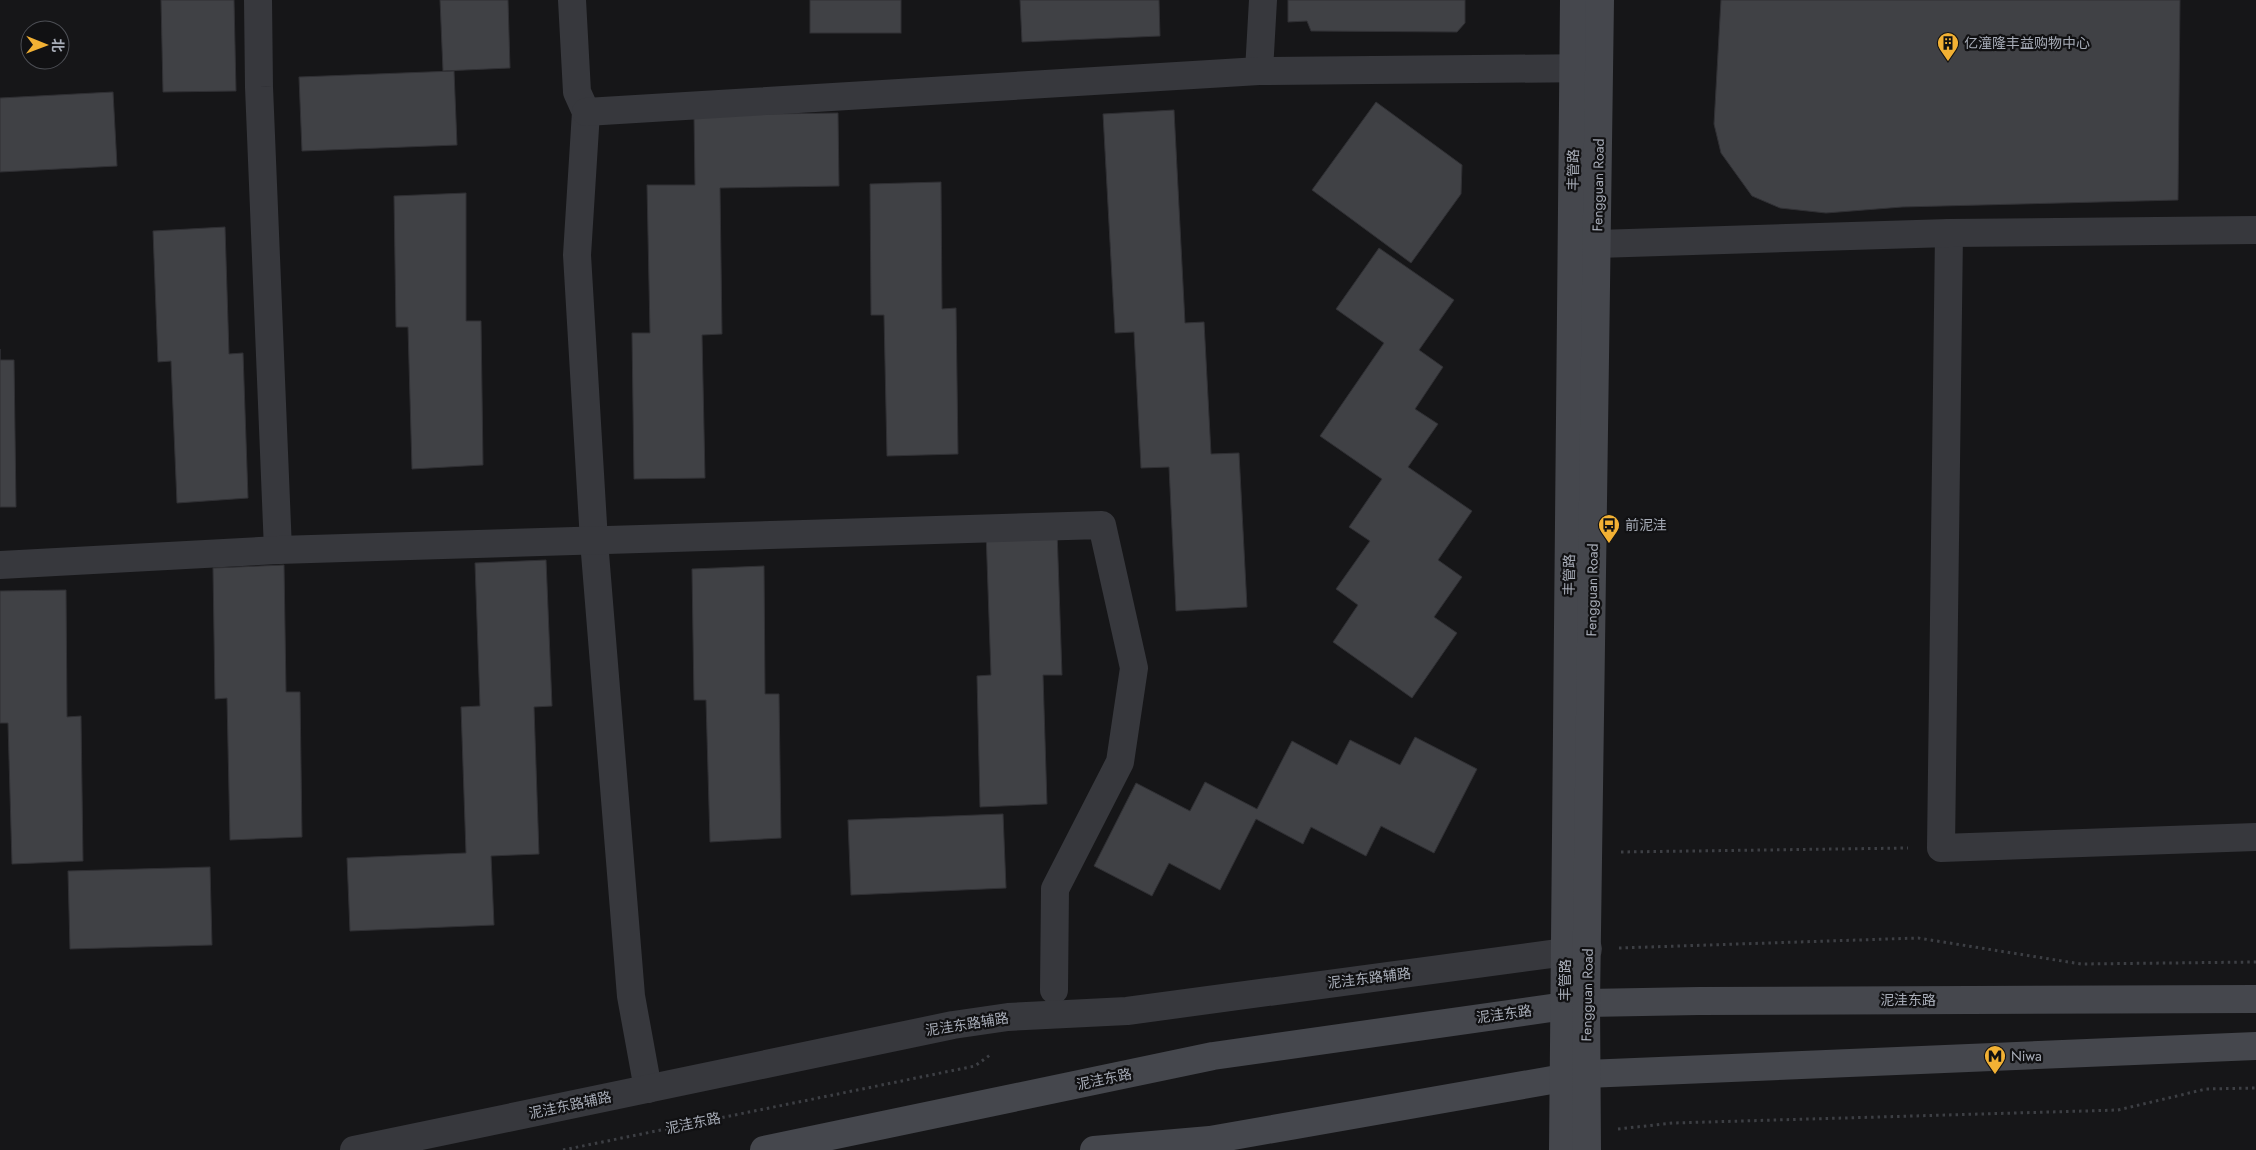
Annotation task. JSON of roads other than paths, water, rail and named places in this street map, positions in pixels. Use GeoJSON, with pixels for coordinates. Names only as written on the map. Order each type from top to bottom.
{"type":"FeatureCollection","features":[{"type":"Feature","properties":{"kind":"main road","name":"丰管路"},"geometry":{"type":"LineString","coordinates":[[1563,1150],[1575,1076],[1587,68],[1574,0]]}},
{"type":"Feature","properties":{"kind":"main road","name":"Fengguan Road"},"geometry":{"type":"LineString","coordinates":[[1576,951],[1589,853],[1597,244],[1587,68],[1600,0]]}},
{"type":"Feature","properties":{"kind":"main road","name":"泥洼东路"},"geometry":{"type":"LineString","coordinates":[[764,1150],[1213,1056],[1576,1004],[1699,1001],[2256,999]]}},
{"type":"Feature","properties":{"kind":"main road"},"geometry":{"type":"LineString","coordinates":[[1094,1150],[1210,1140],[1575,1076],[2256,1046]]}},
{"type":"Feature","properties":{"kind":"main road"},"geometry":{"type":"LineString","coordinates":[[1575,1076],[1587,1141]]}},
{"type":"Feature","properties":{"kind":"street"},"geometry":{"type":"LineString","coordinates":[[258,0],[259,87],[278,550]]}},
{"type":"Feature","properties":{"kind":"street"},"geometry":{"type":"LineString","coordinates":[[572,0],[577,92],[586,112],[577,255],[594,540],[632,996],[648,1089]]}},
{"type":"Feature","properties":{"kind":"street"},"geometry":{"type":"LineString","coordinates":[[1259,71],[1262,0]]}},
{"type":"Feature","properties":{"kind":"street"},"geometry":{"type":"LineString","coordinates":[[586,112],[1259,71],[1587,68]]}},
{"type":"Feature","properties":{"kind":"street"},"geometry":{"type":"LineString","coordinates":[[1597,244],[1949,233],[2256,230]]}},
{"type":"Feature","properties":{"kind":"street"},"geometry":{"type":"LineString","coordinates":[[1949,233],[1941,848],[2256,837]]}},
{"type":"Feature","properties":{"kind":"street"},"geometry":{"type":"LineString","coordinates":[[0,565],[278,550],[1102,525],[1134,668],[1120,762],[1055,889],[1054,990]]}},
{"type":"Feature","properties":{"kind":"street","name":"泥洼东路辅路"},"geometry":{"type":"LineString","coordinates":[[354,1150],[981,1021],[1008,1017],[1127,1011],[1576,951]]}},
{"type":"Feature","properties":{"kind":"street"},"geometry":{"type":"LineString","coordinates":[[1185,1150],[1210,1140]]}},
{"type":"Feature","properties":{"kind":"place","name":"亿潼隆丰益购物中心"},"geometry":{"type":"Point","coordinates":[1948,62]}},
{"type":"Feature","properties":{"kind":"place","name":"前泥洼"},"geometry":{"type":"Point","coordinates":[1609,544]}},
{"type":"Feature","properties":{"kind":"place","name":"Niwa"},"geometry":{"type":"Point","coordinates":[1995,1075]}}]}
